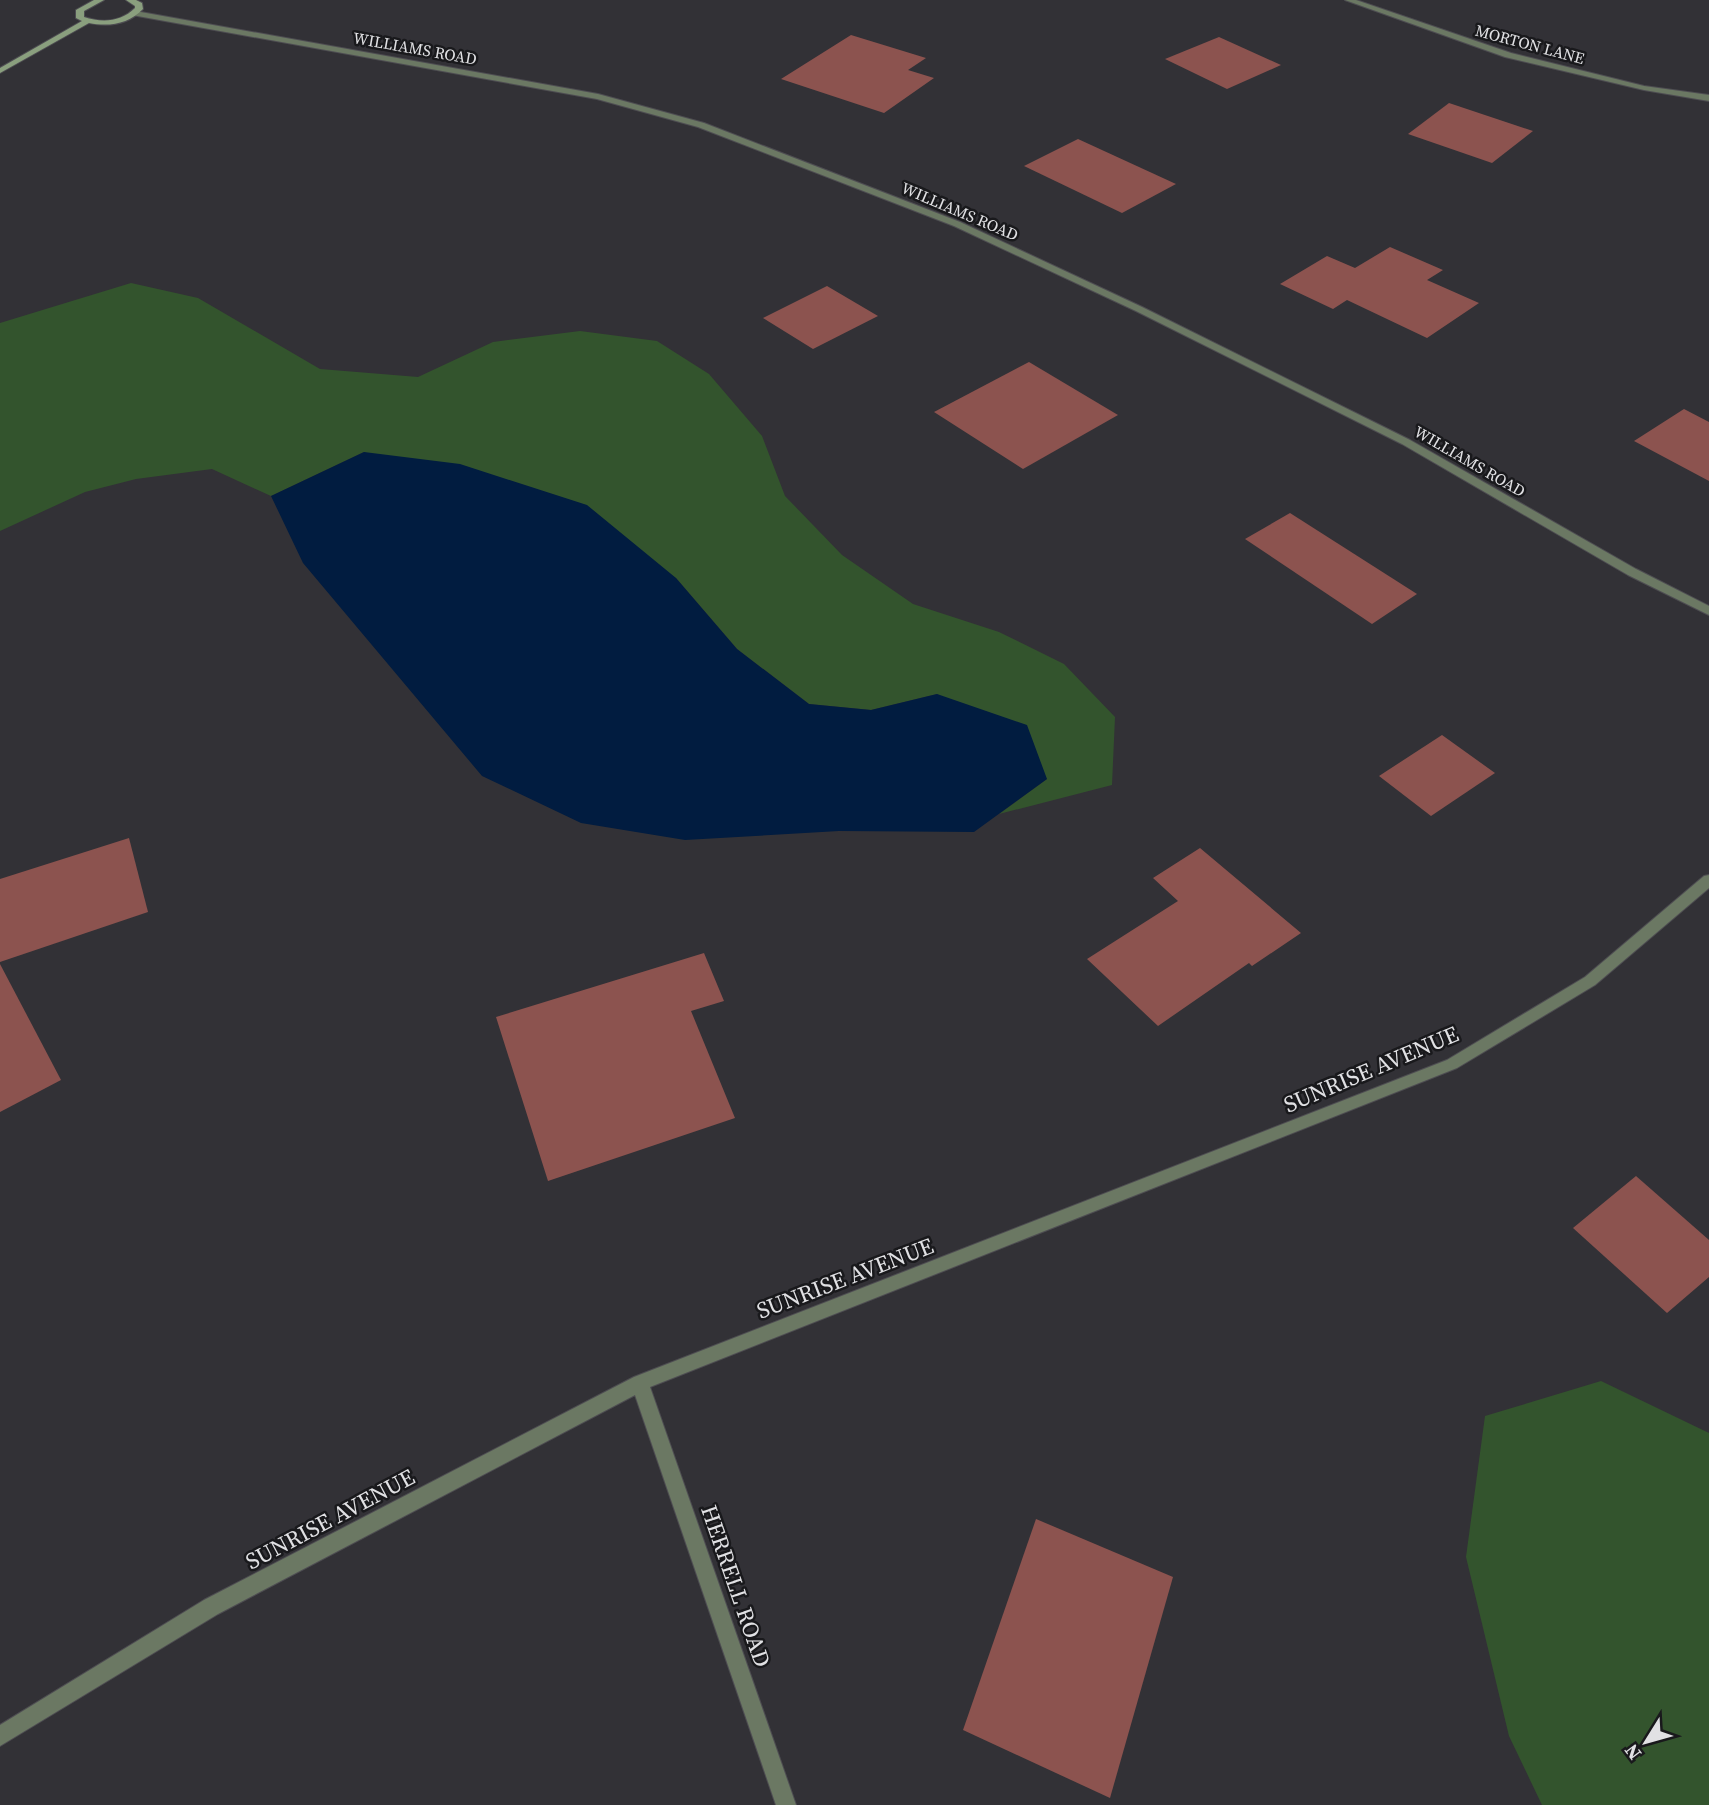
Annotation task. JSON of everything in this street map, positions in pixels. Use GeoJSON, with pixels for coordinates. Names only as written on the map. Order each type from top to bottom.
{"type":"FeatureCollection","features":[{"type":"Feature","properties":{"kind":"street"},"geometry":{"type":"LineString","coordinates":[[100,0],[80,10],[80,18],[88,22],[112,22],[135,13],[139,5],[130,0]]}},
{"type":"Feature","properties":{"kind":"street","name":"MORTON LANE"},"geometry":{"type":"LineString","coordinates":[[1349,0],[1508,55],[1644,88],[1709,97]]}},
{"type":"Feature","properties":{"kind":"street","name":"WILLIAMS ROAD"},"geometry":{"type":"LineString","coordinates":[[135,13],[598,97],[701,125],[957,224],[1139,309],[1406,442],[1632,572],[1709,611]]}},
{"type":"Feature","properties":{"kind":"street"},"geometry":{"type":"LineString","coordinates":[[0,71],[88,22]]}},
{"type":"Feature","properties":{"kind":"street","name":"SUNRISE AVENUE"},"geometry":{"type":"LineString","coordinates":[[0,1736],[211,1607],[640,1383],[1452,1064],[1590,981],[1709,880]]}},
{"type":"Feature","properties":{"kind":"street","name":"HERRELL ROAD"},"geometry":{"type":"LineString","coordinates":[[640,1383],[786,1805]]}},
{"type":"Feature","properties":{"kind":"green space"},"geometry":{"type":"Polygon","coordinates":[[[131,283],[198,298],[320,369],[418,377],[493,342],[580,331],[657,341],[709,374],[762,436],[785,496],[842,555],[913,604],[999,632],[1064,664],[1115,717],[1112,785],[999,814],[1047,779],[937,694],[871,710],[809,704],[737,649],[676,578],[364,452],[271,496],[212,469],[136,479],[85,492],[0,531],[0,323],[131,283]]]}},
{"type":"Feature","properties":{"kind":"green space"},"geometry":{"type":"Polygon","coordinates":[[[1601,1381],[1709,1433],[1709,1805],[1542,1805],[1509,1736],[1466,1557],[1485,1416],[1601,1381]]]}},
{"type":"Feature","properties":{"kind":"water"},"geometry":{"type":"Polygon","coordinates":[[[364,452],[460,464],[587,505],[676,578],[737,649],[809,704],[871,710],[937,694],[1027,725],[1047,779],[974,832],[839,831],[685,840],[581,823],[482,776],[303,563],[271,496],[364,452]]]}},
{"type":"Feature","properties":{"kind":"building"},"geometry":{"type":"Polygon","coordinates":[[[851,35],[926,58],[908,70],[934,78],[884,113],[781,79],[851,35]]]}},
{"type":"Feature","properties":{"kind":"building"},"geometry":{"type":"Polygon","coordinates":[[[1219,37],[1281,65],[1227,89],[1165,59],[1219,37]]]}},
{"type":"Feature","properties":{"kind":"building"},"geometry":{"type":"Polygon","coordinates":[[[1449,103],[1533,131],[1492,163],[1408,134],[1449,103]]]}},
{"type":"Feature","properties":{"kind":"building"},"geometry":{"type":"Polygon","coordinates":[[[1078,139],[1176,184],[1122,213],[1024,166],[1078,139]]]}},
{"type":"Feature","properties":{"kind":"building"},"geometry":{"type":"Polygon","coordinates":[[[1390,247],[1443,270],[1427,280],[1479,303],[1427,338],[1347,300],[1333,309],[1280,284],[1327,256],[1355,268],[1390,247]]]}},
{"type":"Feature","properties":{"kind":"building"},"geometry":{"type":"Polygon","coordinates":[[[827,286],[878,316],[813,349],[763,318],[827,286]]]}},
{"type":"Feature","properties":{"kind":"building"},"geometry":{"type":"Polygon","coordinates":[[[1029,362],[1118,415],[1023,469],[934,412],[1029,362]]]}},
{"type":"Feature","properties":{"kind":"building"},"geometry":{"type":"Polygon","coordinates":[[[1684,409],[1709,422],[1709,481],[1634,441],[1684,409]]]}},
{"type":"Feature","properties":{"kind":"building"},"geometry":{"type":"Polygon","coordinates":[[[1290,513],[1417,594],[1372,624],[1245,539],[1290,513]]]}},
{"type":"Feature","properties":{"kind":"building"},"geometry":{"type":"Polygon","coordinates":[[[1442,735],[1495,773],[1431,816],[1379,776],[1442,735]]]}},
{"type":"Feature","properties":{"kind":"building"},"geometry":{"type":"Polygon","coordinates":[[[129,838],[148,912],[0,962],[0,879],[129,838]]]}},
{"type":"Feature","properties":{"kind":"building"},"geometry":{"type":"Polygon","coordinates":[[[1200,848],[1301,933],[1252,966],[1249,963],[1158,1026],[1087,959],[1178,901],[1153,878],[1200,848]]]}},
{"type":"Feature","properties":{"kind":"building"},"geometry":{"type":"Polygon","coordinates":[[[704,953],[724,1001],[691,1011],[735,1118],[548,1181],[496,1017],[704,953]]]}},
{"type":"Feature","properties":{"kind":"building"},"geometry":{"type":"Polygon","coordinates":[[[0,964],[61,1080],[0,1112],[0,964]]]}},
{"type":"Feature","properties":{"kind":"building"},"geometry":{"type":"Polygon","coordinates":[[[1636,1176],[1709,1240],[1709,1277],[1667,1313],[1573,1228],[1636,1176]]]}},
{"type":"Feature","properties":{"kind":"building"},"geometry":{"type":"Polygon","coordinates":[[[1036,1519],[1173,1577],[1110,1798],[963,1730],[1036,1519]]]}}]}
